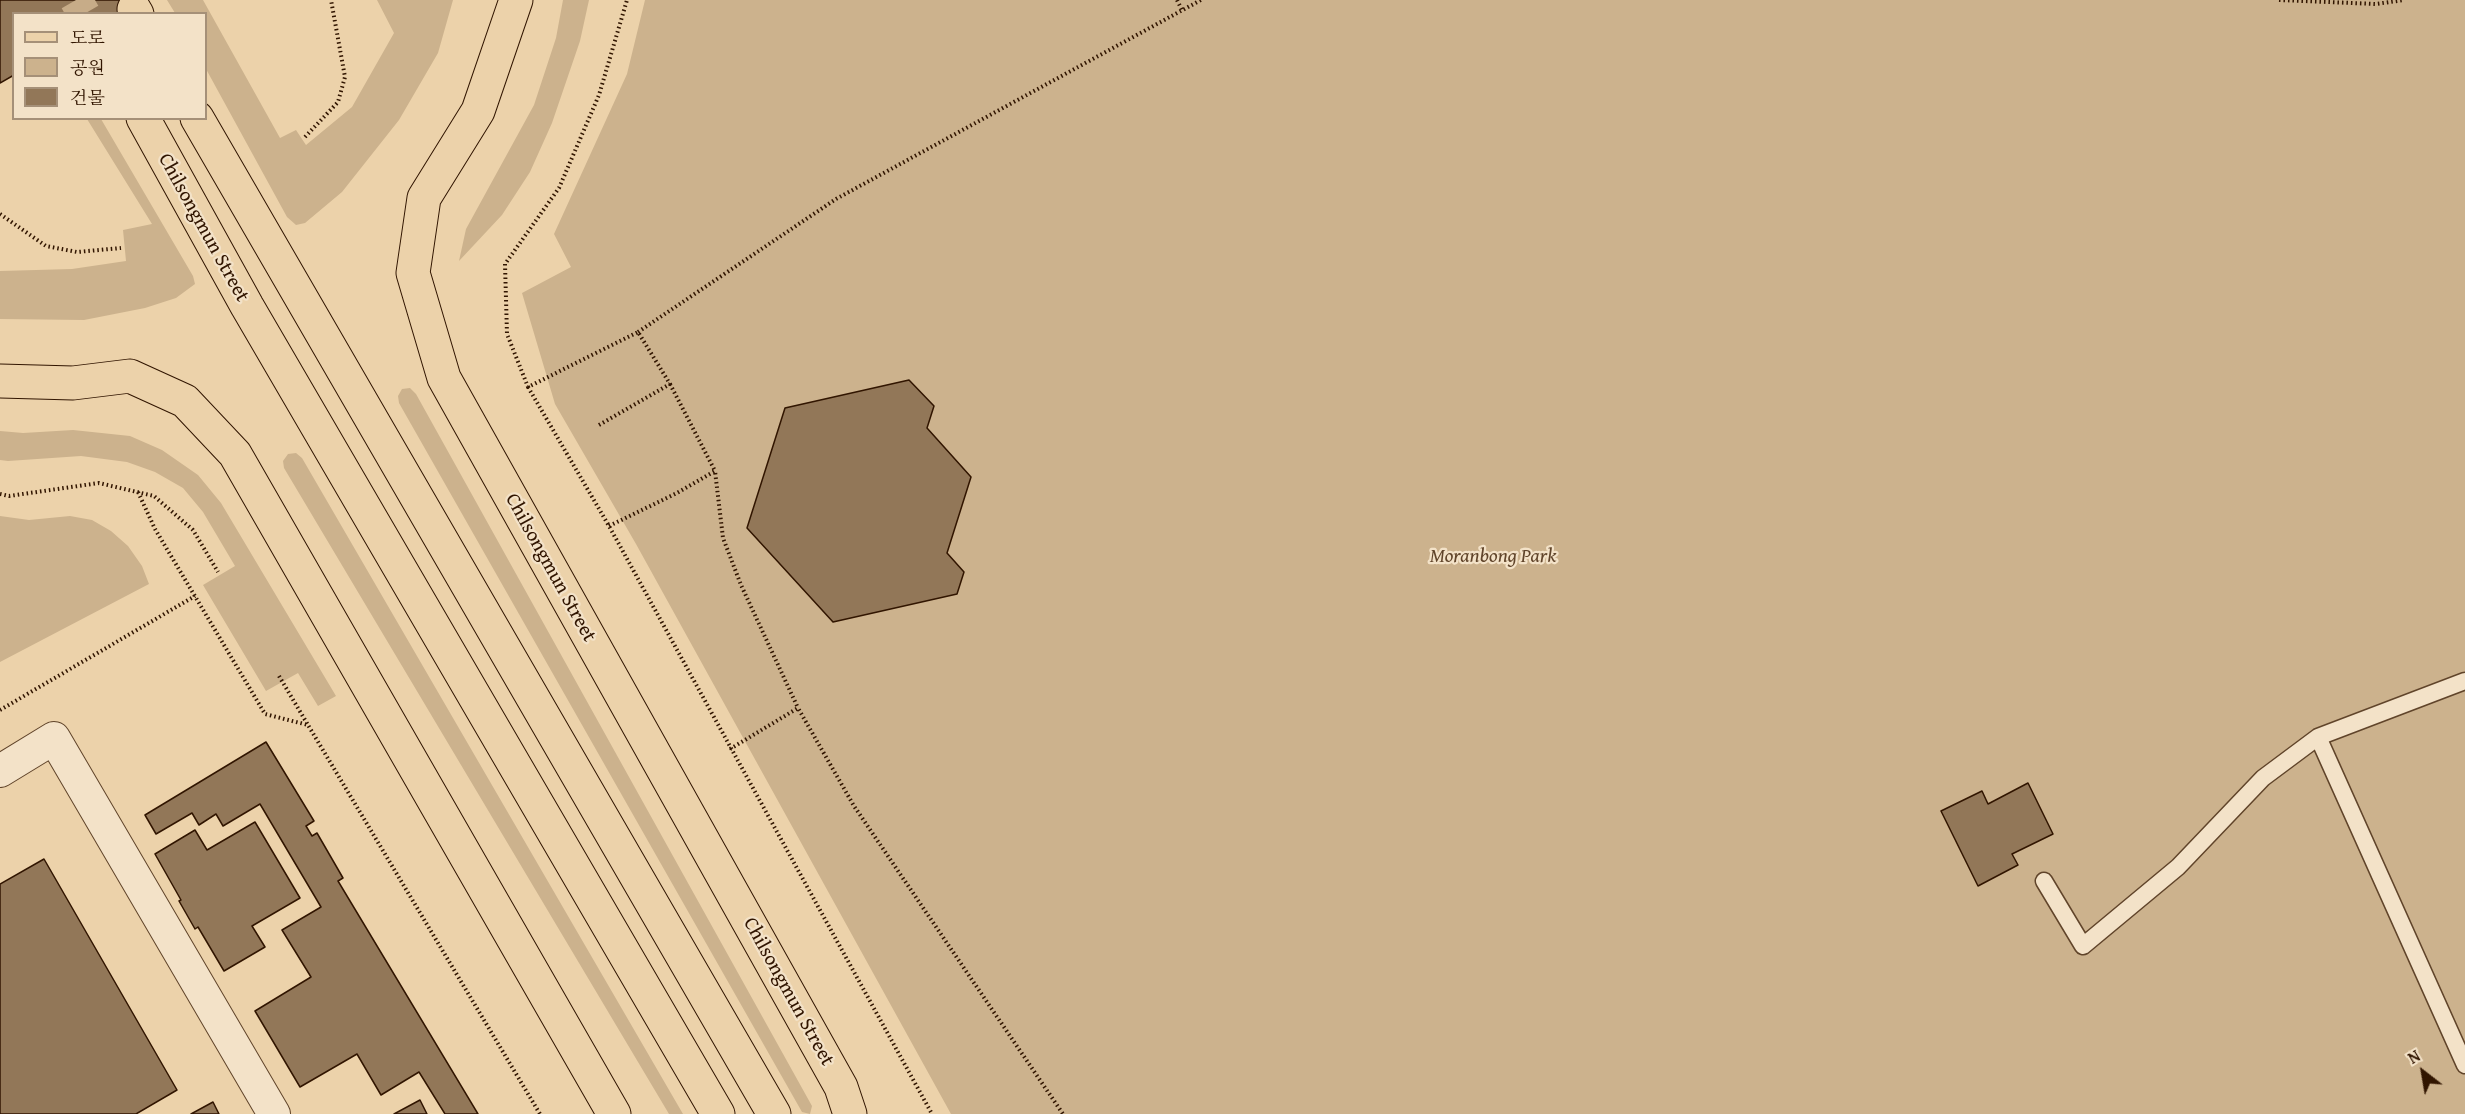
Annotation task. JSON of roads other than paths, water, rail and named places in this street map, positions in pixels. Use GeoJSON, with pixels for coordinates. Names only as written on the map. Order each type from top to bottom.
{"type":"FeatureCollection","features":[{"type":"Feature","properties":{"kind":"main road","name":"Chilsongmun Street"},"geometry":{"type":"LineString","coordinates":[[516,0],[478,111],[424,198],[413,273],[440,367],[449,388],[841,1087],[850,1114]]}},
{"type":"Feature","properties":{"kind":"main road","name":"Chilsongmun Street"},"geometry":{"type":"LineString","coordinates":[[144,120],[247,306],[718,1114]]}},
{"type":"Feature","properties":{"kind":"main road"},"geometry":{"type":"LineString","coordinates":[[198,120],[774,1114]]}},
{"type":"Feature","properties":{"kind":"main road"},"geometry":{"type":"LineString","coordinates":[[0,381],[73,383],[130,376],[185,401],[235,454],[614,1114]]}},
{"type":"Feature","properties":{"kind":"street"},"geometry":{"type":"LineString","coordinates":[[0,771],[54,738],[274,1114]]}},
{"type":"Feature","properties":{"kind":"lane"},"geometry":{"type":"LineString","coordinates":[[2044,881],[2083,946],[2126,913],[2178,867],[2263,778],[2318,737],[2465,681]]}},
{"type":"Feature","properties":{"kind":"lane"},"geometry":{"type":"LineString","coordinates":[[2318,737],[2465,1065]]}},
{"type":"Feature","properties":{"kind":"tunnel"},"geometry":{"type":"LineString","coordinates":[[76,0],[83,12]]}},
{"type":"Feature","properties":{"kind":"park label","name":"Moranbong Park"},"geometry":{"type":"Point","coordinates":[1493,557]}}]}
